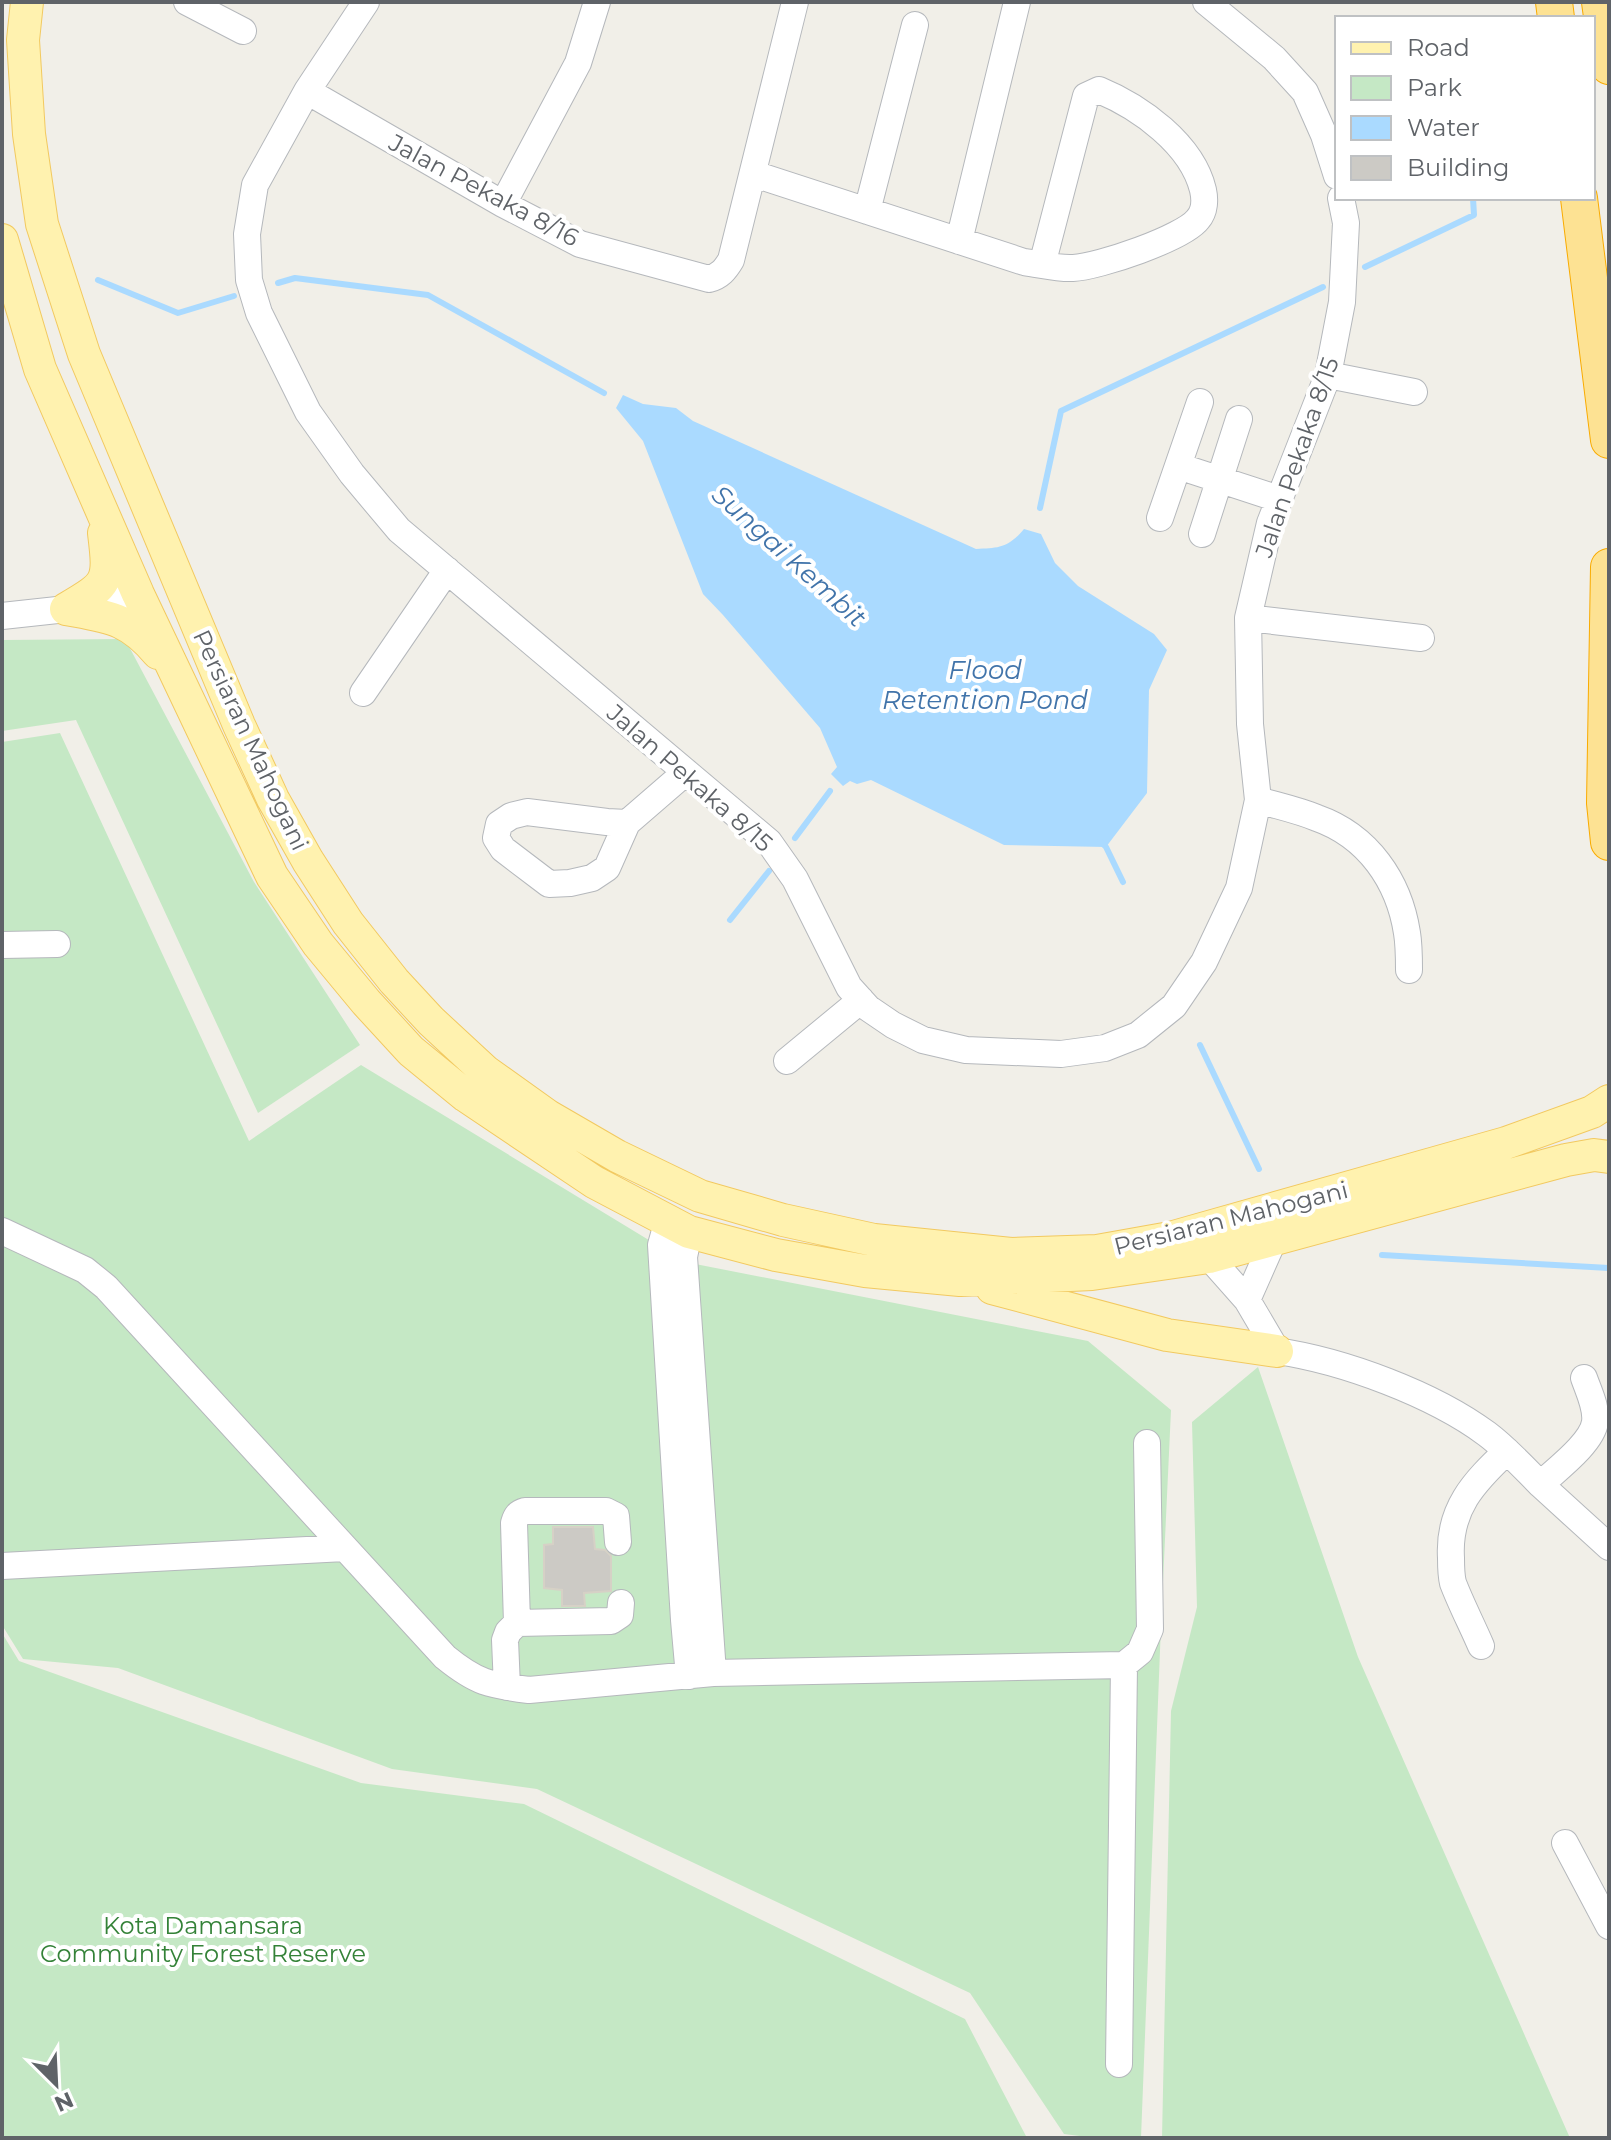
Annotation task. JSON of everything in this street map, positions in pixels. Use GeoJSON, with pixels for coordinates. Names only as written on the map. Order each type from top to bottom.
{"type":"FeatureCollection","features":[{"type":"Feature","properties":{"kind":"highway"},"geometry":{"type":"LineString","coordinates":[[1600,2],[1609,66]]}},
{"type":"Feature","properties":{"kind":"highway"},"geometry":{"type":"LineString","coordinates":[[1579,200],[1609,440]]}},
{"type":"Feature","properties":{"kind":"highway"},"geometry":{"type":"LineString","coordinates":[[1609,567],[1605,803],[1609,842]]}},
{"type":"Feature","properties":{"kind":"main road","name":"Persiaran Mahogani"},"geometry":{"type":"LineString","coordinates":[[27,2],[23,40],[29,134],[42,224],[84,354],[273,799],[348,923],[394,981],[431,1021],[485,1071],[548,1116],[617,1156],[700,1196],[783,1220],[874,1240],[1011,1254],[1097,1251],[1170,1238],[1506,1143],[1592,1112],[1609,1101]]}},
{"type":"Feature","properties":{"kind":"main road","name":"Persiaran Mahogani"},"geometry":{"type":"LineString","coordinates":[[2,240],[40,369],[138,594],[272,876],[318,944],[411,1051],[466,1096],[594,1182],[678,1226],[776,1255],[865,1271],[960,1280],[1092,1274],[1209,1257],[1566,1160],[1594,1155],[1609,1157]]}},
{"type":"Feature","properties":{"kind":"main road"},"geometry":{"type":"LineString","coordinates":[[84,354],[86,398],[147,551],[149,569],[138,594],[151,596],[167,606],[214,696],[239,725]]}},
{"type":"Feature","properties":{"kind":"main road"},"geometry":{"type":"LineString","coordinates":[[66,609],[93,593],[104,582],[107,571],[100,505]]}},
{"type":"Feature","properties":{"kind":"main road"},"geometry":{"type":"LineString","coordinates":[[66,609],[101,615],[136,629],[176,673]]}},
{"type":"Feature","properties":{"kind":"main road"},"geometry":{"type":"LineString","coordinates":[[960,1280],[1167,1335],[1277,1351]]}},
{"type":"Feature","properties":{"kind":"street"},"geometry":{"type":"LineString","coordinates":[[187,2],[243,31]]}},
{"type":"Feature","properties":{"kind":"street","name":"Jalan Pekaka 8/15"},"geometry":{"type":"LineString","coordinates":[[366,2],[307,91],[255,185],[247,234],[249,280],[259,313],[308,412],[352,474],[399,530],[769,842],[795,879],[849,987],[868,1008],[923,1040],[966,1050],[1061,1054],[1105,1048],[1138,1035],[1174,1006],[1204,962],[1239,888],[1258,800],[1250,724],[1248,618],[1270,523],[1328,375],[1342,302],[1346,223],[1341,200]]}},
{"type":"Feature","properties":{"kind":"street"},"geometry":{"type":"LineString","coordinates":[[503,204],[578,63],[597,2]]}},
{"type":"Feature","properties":{"kind":"street","name":"Jalan Pekaka 8/16"},"geometry":{"type":"LineString","coordinates":[[307,91],[503,204],[580,244],[709,279],[725,270],[731,260],[795,2]]}},
{"type":"Feature","properties":{"kind":"street"},"geometry":{"type":"LineString","coordinates":[[959,241],[1017,2]]}},
{"type":"Feature","properties":{"kind":"street"},"geometry":{"type":"LineString","coordinates":[[1206,2],[1274,58],[1305,92],[1335,170]]}},
{"type":"Feature","properties":{"kind":"street"},"geometry":{"type":"LineString","coordinates":[[867,211],[915,25]]}},
{"type":"Feature","properties":{"kind":"street"},"geometry":{"type":"LineString","coordinates":[[754,174],[1024,262],[1042,265],[1071,269],[1097,265],[1181,233],[1199,218],[1205,200],[1200,179],[1182,149],[1161,128],[1114,96],[1099,90],[1086,96],[1042,265]]}},
{"type":"Feature","properties":{"kind":"street"},"geometry":{"type":"LineString","coordinates":[[1328,375],[1414,392]]}},
{"type":"Feature","properties":{"kind":"street"},"geometry":{"type":"LineString","coordinates":[[1160,518],[1200,402]]}},
{"type":"Feature","properties":{"kind":"street"},"geometry":{"type":"LineString","coordinates":[[1202,534],[1239,419]]}},
{"type":"Feature","properties":{"kind":"street"},"geometry":{"type":"LineString","coordinates":[[1178,466],[1279,499]]}},
{"type":"Feature","properties":{"kind":"street"},"geometry":{"type":"LineString","coordinates":[[363,693],[447,570]]}},
{"type":"Feature","properties":{"kind":"street"},"geometry":{"type":"LineString","coordinates":[[2,616],[85,607],[138,594]]}},
{"type":"Feature","properties":{"kind":"street"},"geometry":{"type":"LineString","coordinates":[[1248,618],[1421,638]]}},
{"type":"Feature","properties":{"kind":"street"},"geometry":{"type":"LineString","coordinates":[[627,823],[527,812],[511,816],[499,824],[496,838],[503,849],[549,884],[592,878],[607,868],[627,823],[686,772]]}},
{"type":"Feature","properties":{"kind":"street"},"geometry":{"type":"LineString","coordinates":[[1258,800],[1320,818],[1357,839],[1380,863],[1396,890],[1408,934],[1409,970]]}},
{"type":"Feature","properties":{"kind":"street"},"geometry":{"type":"LineString","coordinates":[[2,945],[57,944]]}},
{"type":"Feature","properties":{"kind":"street"},"geometry":{"type":"LineString","coordinates":[[787,1061],[861,1000]]}},
{"type":"Feature","properties":{"kind":"street"},"geometry":{"type":"LineString","coordinates":[[678,1226],[684,1257],[701,1675]]}},
{"type":"Feature","properties":{"kind":"street"},"geometry":{"type":"LineString","coordinates":[[2,1231],[85,1270],[106,1287],[445,1657],[467,1674],[486,1683],[507,1687],[529,1690],[701,1675],[1124,1665],[1140,1652],[1150,1629],[1147,1443]]}},
{"type":"Feature","properties":{"kind":"street"},"geometry":{"type":"LineString","coordinates":[[1170,1238],[1195,1245],[1209,1257],[1247,1300],[1277,1351],[1338,1366],[1399,1387],[1445,1408],[1486,1433],[1609,1547]]}},
{"type":"Feature","properties":{"kind":"street"},"geometry":{"type":"LineString","coordinates":[[1247,1300],[1274,1239]]}},
{"type":"Feature","properties":{"kind":"street"},"geometry":{"type":"LineString","coordinates":[[1541,1484],[1590,1437],[1595,1411],[1584,1378]]}},
{"type":"Feature","properties":{"kind":"street"},"geometry":{"type":"LineString","coordinates":[[1481,1646],[1452,1579],[1450,1547],[1454,1520],[1465,1498],[1478,1478],[1507,1451]]}},
{"type":"Feature","properties":{"kind":"street"},"geometry":{"type":"LineString","coordinates":[[517,1623],[514,1523],[520,1513],[612,1512],[618,1522],[618,1542]]}},
{"type":"Feature","properties":{"kind":"street"},"geometry":{"type":"LineString","coordinates":[[2,1566],[345,1548]]}},
{"type":"Feature","properties":{"kind":"street"},"geometry":{"type":"LineString","coordinates":[[507,1687],[505,1640],[517,1623],[611,1621],[620,1615],[621,1603]]}},
{"type":"Feature","properties":{"kind":"street"},"geometry":{"type":"LineString","coordinates":[[1119,2064],[1124,1665]]}},
{"type":"Feature","properties":{"kind":"street"},"geometry":{"type":"LineString","coordinates":[[1565,1843],[1609,1926]]}},
{"type":"Feature","properties":{"kind":"green space"},"geometry":{"type":"Polygon","coordinates":[[[125,639],[254,882],[360,1045],[258,1113],[76,720],[2,731],[2,640],[125,639]]]}},
{"type":"Feature","properties":{"kind":"green space"},"geometry":{"type":"Polygon","coordinates":[[[60,733],[249,1141],[361,1065],[685,1262],[1088,1341],[1171,1410],[1141,2138],[1064,2134],[970,1993],[537,1789],[392,1769],[118,1668],[23,1659],[2,1625],[2,742],[60,733]]]}},
{"type":"Feature","properties":{"kind":"green space"},"geometry":{"type":"Polygon","coordinates":[[[1258,1367],[1358,1657],[1570,2138],[1162,2138],[1171,1711],[1197,1607],[1192,1422],[1258,1367]]]}},
{"type":"Feature","properties":{"kind":"green space","name":"Kota Damansara Community Forest Reserve"},"geometry":{"type":"Polygon","coordinates":[[[2,1633],[19,1661],[361,1783],[524,1804],[965,2019],[1027,2138],[2,2138],[2,1633]]]}},
{"type":"Feature","properties":{"kind":"water","name":"Flood Retention Pond"},"geometry":{"type":"Polygon","coordinates":[[[623,395],[643,404],[676,408],[693,421],[976,549],[1003,546],[1024,529],[1041,534],[1055,563],[1078,586],[1154,634],[1167,650],[1149,690],[1147,793],[1106,847],[1004,845],[871,780],[857,784],[850,781],[843,786],[831,774],[837,767],[820,728],[703,594],[643,441],[616,408],[623,395]]]}},
{"type":"Feature","properties":{"kind":"building"},"geometry":{"type":"Polygon","coordinates":[[[553,1527],[593,1527],[595,1549],[605,1550],[611,1556],[611,1591],[584,1593],[585,1606],[562,1606],[562,1590],[544,1588],[544,1545],[553,1544],[553,1527]]]}},
{"type":"Feature","properties":{"kind":"waterway"},"geometry":{"type":"LineString","coordinates":[[1365,267],[1474,215],[1473,200]]}},
{"type":"Feature","properties":{"kind":"waterway","name":"Sungai Kembit"},"geometry":{"type":"LineString","coordinates":[[278,283],[295,278],[428,295],[604,393]]}},
{"type":"Feature","properties":{"kind":"waterway","name":"Sungai Kembit"},"geometry":{"type":"LineString","coordinates":[[98,280],[178,313],[234,296]]}},
{"type":"Feature","properties":{"kind":"waterway"},"geometry":{"type":"LineString","coordinates":[[1040,508],[1061,411],[1323,287]]}},
{"type":"Feature","properties":{"kind":"waterway"},"geometry":{"type":"LineString","coordinates":[[795,838],[830,791]]}},
{"type":"Feature","properties":{"kind":"waterway","name":"Sungai Kembit"},"geometry":{"type":"LineString","coordinates":[[1100,841],[1123,882]]}},
{"type":"Feature","properties":{"kind":"waterway"},"geometry":{"type":"LineString","coordinates":[[730,920],[769,871]]}},
{"type":"Feature","properties":{"kind":"waterway","name":"Sungai Kembit"},"geometry":{"type":"LineString","coordinates":[[1200,1045],[1259,1169]]}},
{"type":"Feature","properties":{"kind":"waterway","name":"Sungai Kembit"},"geometry":{"type":"LineString","coordinates":[[1382,1255],[1609,1268]]}}]}
